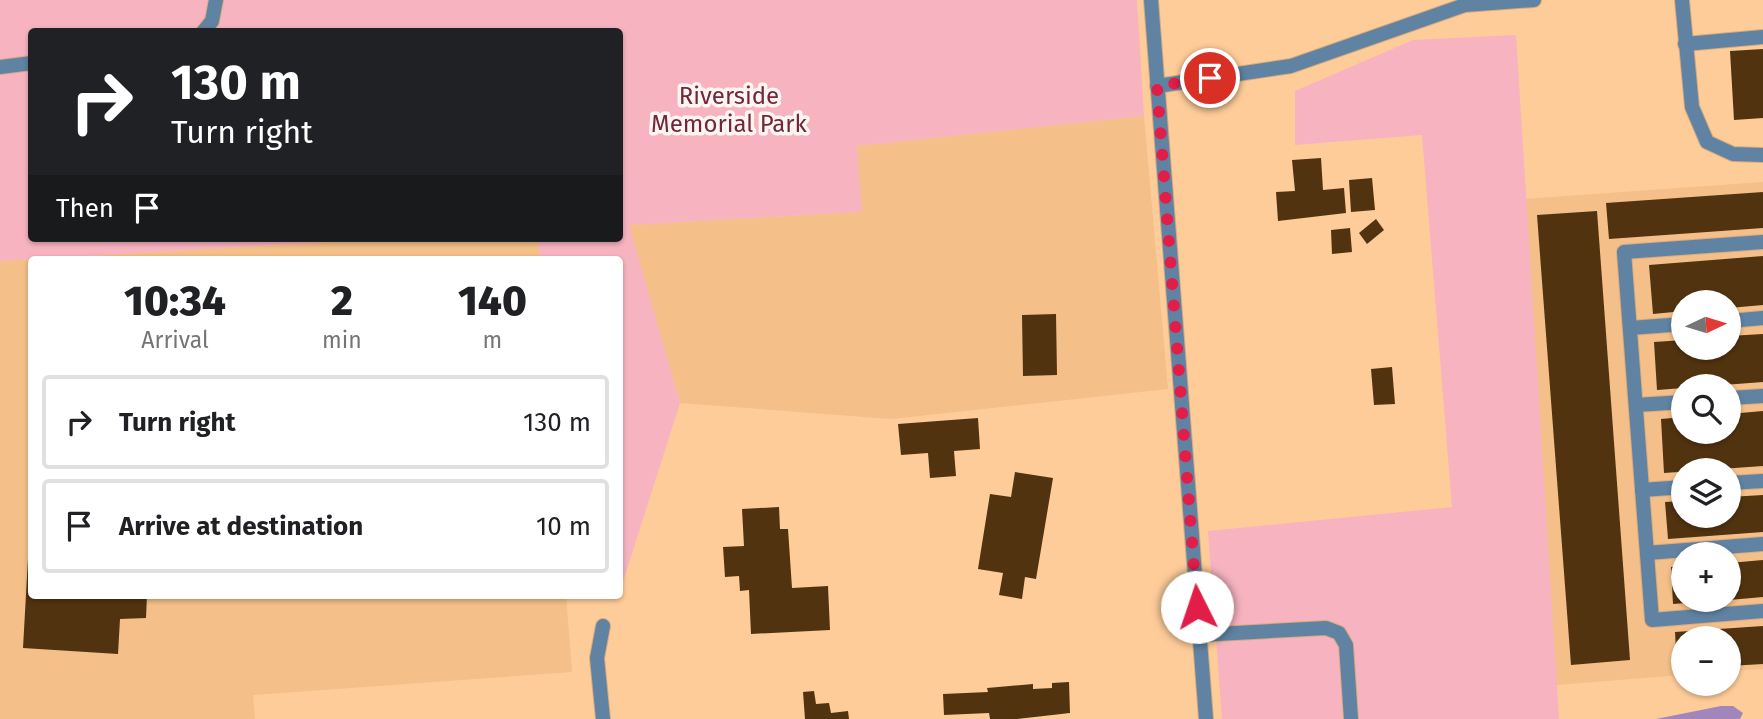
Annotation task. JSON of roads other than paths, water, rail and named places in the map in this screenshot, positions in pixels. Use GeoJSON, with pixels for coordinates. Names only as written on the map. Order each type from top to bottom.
{"type":"FeatureCollection","features":[{"type":"Feature","properties":{"kind":"street"},"geometry":{"type":"LineString","coordinates":[[206,28],[212,21],[216,0]]}},
{"type":"Feature","properties":{"kind":"street"},"geometry":{"type":"LineString","coordinates":[[1151,0],[1206,719]]}},
{"type":"Feature","properties":{"kind":"street"},"geometry":{"type":"LineString","coordinates":[[1157,86],[1291,66],[1465,5],[1534,0]]}},
{"type":"Feature","properties":{"kind":"street"},"geometry":{"type":"LineString","coordinates":[[1682,0],[1692,107],[1707,142],[1733,154],[1763,155]]}},
{"type":"Feature","properties":{"kind":"street"},"geometry":{"type":"LineString","coordinates":[[1685,44],[1763,37]]}},
{"type":"Feature","properties":{"kind":"street"},"geometry":{"type":"LineString","coordinates":[[0,67],[28,64]]}},
{"type":"Feature","properties":{"kind":"street"},"geometry":{"type":"LineString","coordinates":[[1763,242],[1624,252],[1652,621],[1763,611]]}},
{"type":"Feature","properties":{"kind":"street"},"geometry":{"type":"LineString","coordinates":[[1741,320],[1763,318]]}},
{"type":"Feature","properties":{"kind":"street"},"geometry":{"type":"LineString","coordinates":[[1630,328],[1671,325]]}},
{"type":"Feature","properties":{"kind":"street"},"geometry":{"type":"LineString","coordinates":[[1741,397],[1763,396]]}},
{"type":"Feature","properties":{"kind":"street"},"geometry":{"type":"LineString","coordinates":[[1636,405],[1671,403]]}},
{"type":"Feature","properties":{"kind":"street"},"geometry":{"type":"LineString","coordinates":[[1741,482],[1763,481]]}},
{"type":"Feature","properties":{"kind":"street"},"geometry":{"type":"LineString","coordinates":[[1642,490],[1671,488]]}},
{"type":"Feature","properties":{"kind":"street"},"geometry":{"type":"LineString","coordinates":[[1647,553],[1763,544]]}},
{"type":"Feature","properties":{"kind":"street"},"geometry":{"type":"LineString","coordinates":[[603,626],[597,658],[603,719]]}},
{"type":"Feature","properties":{"kind":"street"},"geometry":{"type":"LineString","coordinates":[[1199,635],[1326,628],[1339,633],[1346,645],[1351,719]]}},
{"type":"Feature","properties":{"kind":"park label","name":"Riverside Memorial Park"},"geometry":{"type":"Point","coordinates":[729,110]}}]}
